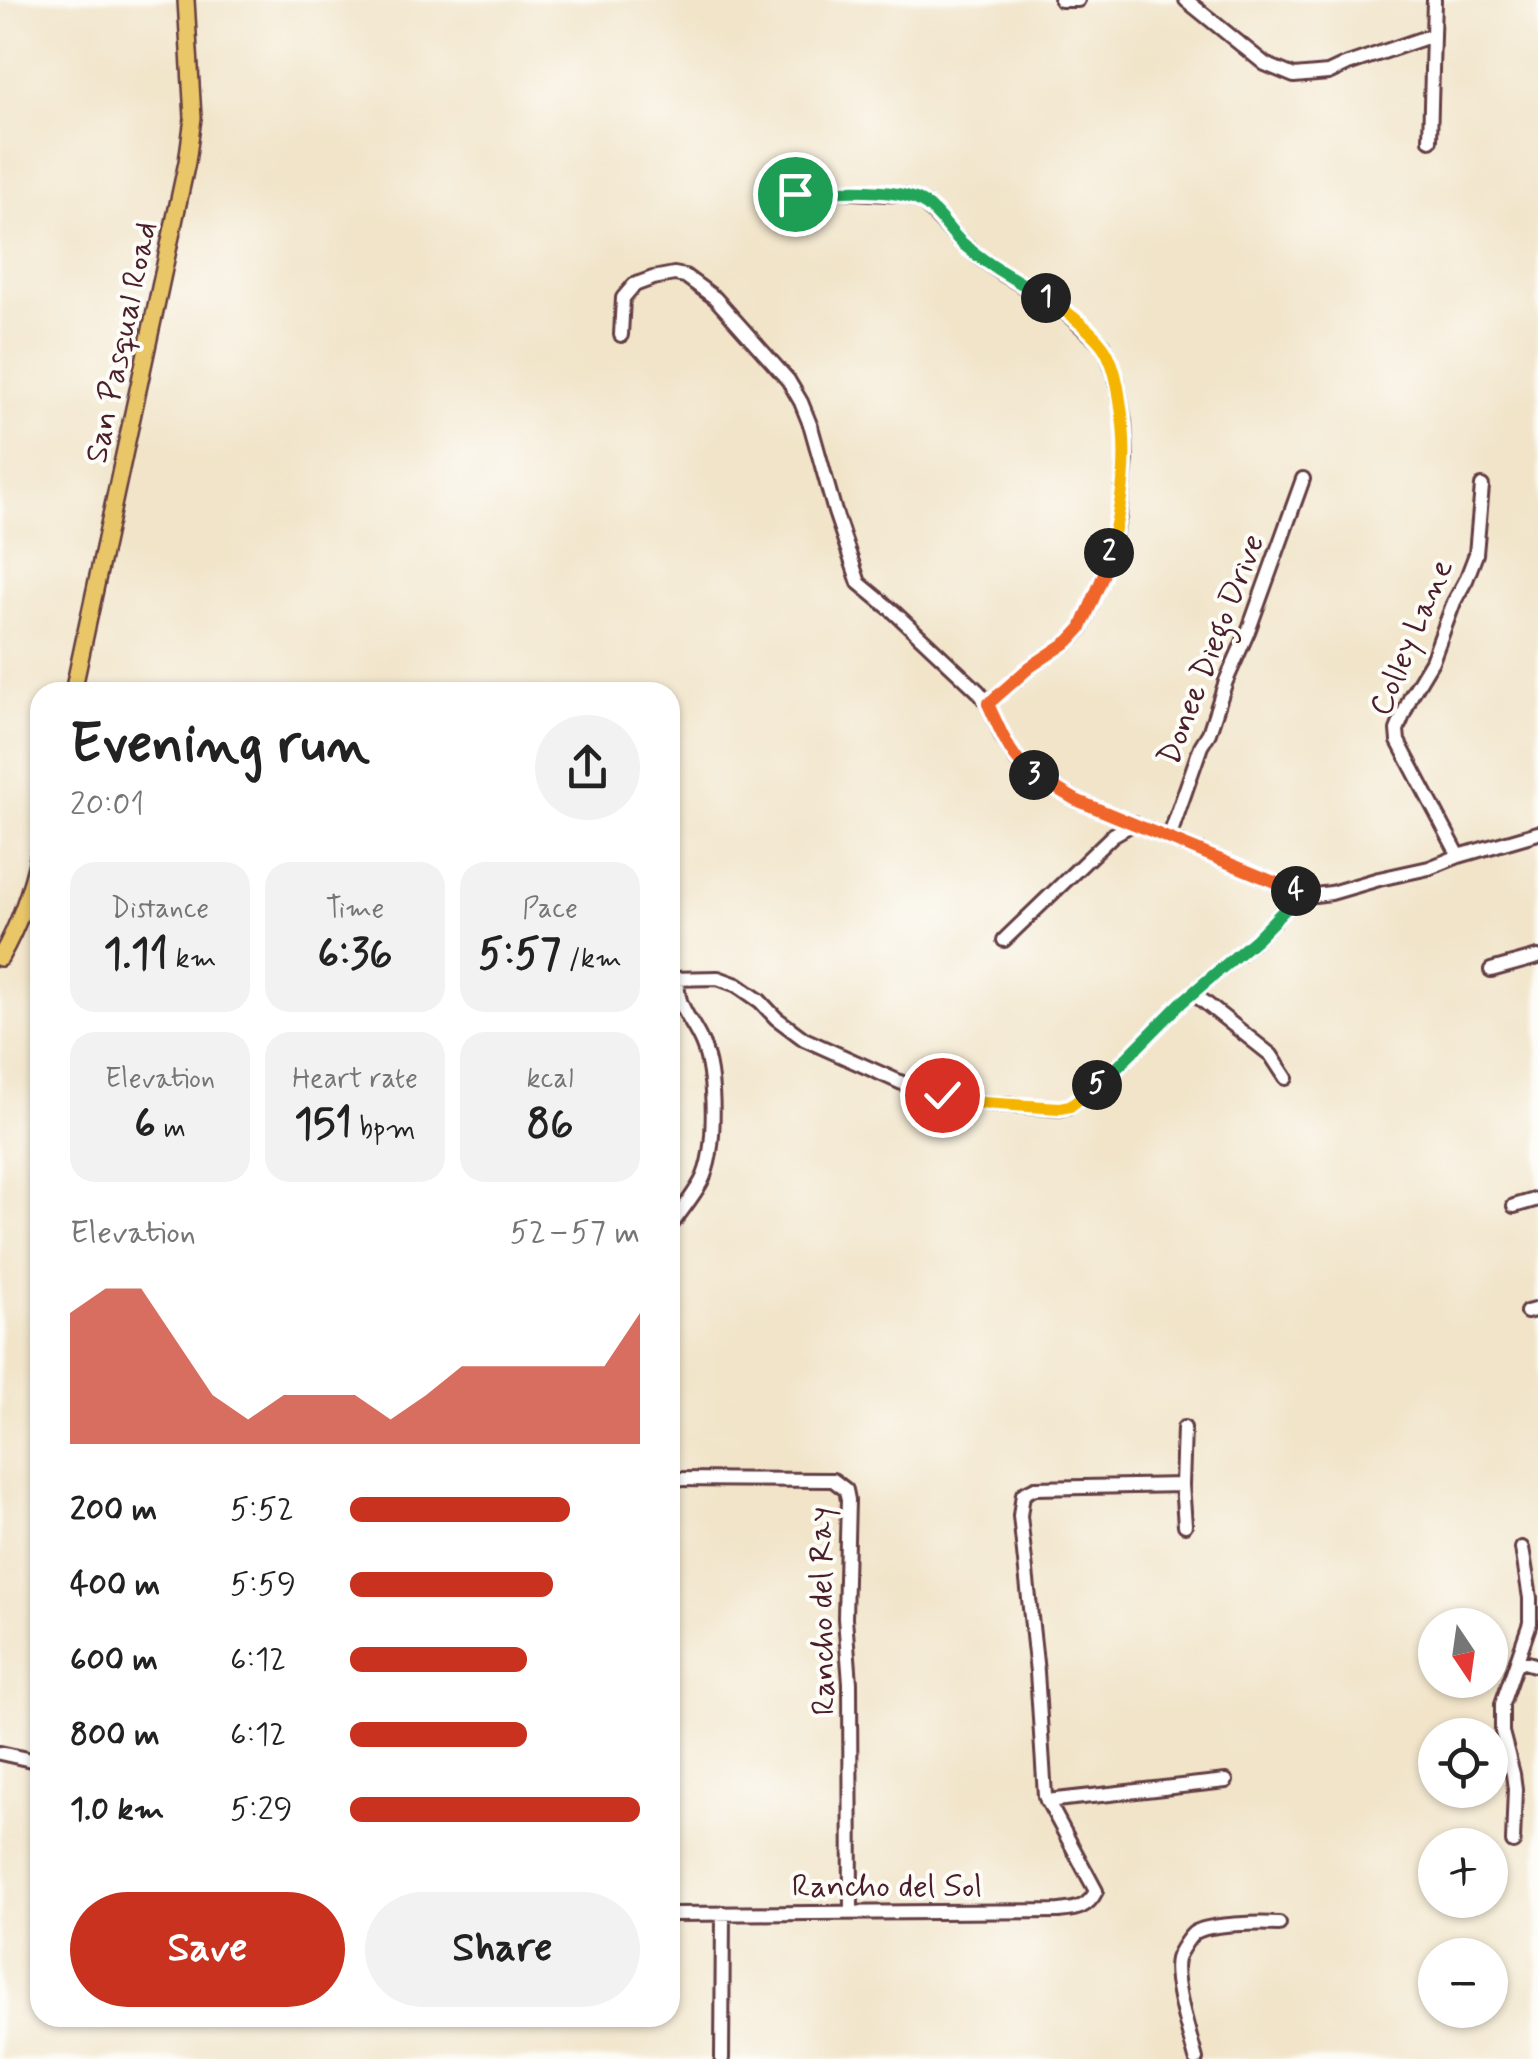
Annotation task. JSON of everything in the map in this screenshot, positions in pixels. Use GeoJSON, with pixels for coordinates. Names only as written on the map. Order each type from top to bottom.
{"type":"FeatureCollection","features":[{"type":"Feature","properties":{"kind":"main road","name":"San Pasqual Road"},"geometry":{"type":"LineString","coordinates":[[75,682],[187,162],[193,118],[186,0]]}},
{"type":"Feature","properties":{"kind":"main road"},"geometry":{"type":"LineString","coordinates":[[0,958],[30,892]]}},
{"type":"Feature","properties":{"kind":"street"},"geometry":{"type":"LineString","coordinates":[[1061,0],[1078,0]]}},
{"type":"Feature","properties":{"kind":"street"},"geometry":{"type":"LineString","coordinates":[[1186,0],[1264,64],[1294,76],[1328,73],[1434,35]]}},
{"type":"Feature","properties":{"kind":"street"},"geometry":{"type":"LineString","coordinates":[[1430,140],[1434,0]]}},
{"type":"Feature","properties":{"kind":"street"},"geometry":{"type":"LineString","coordinates":[[766,202],[835,190],[904,196],[924,203],[958,240],[1004,275],[1058,305],[1108,354],[1124,422],[1126,460],[1118,516],[1103,576],[1081,628],[988,704]]}},
{"type":"Feature","properties":{"kind":"street"},"geometry":{"type":"LineString","coordinates":[[620,335],[623,298],[634,286],[653,278],[685,276],[715,298],[788,380],[801,402],[859,583],[978,691],[1017,760],[1076,800],[1301,893],[1316,895],[1429,868],[1538,833]]}},
{"type":"Feature","properties":{"kind":"street","name":"Donee Diego Drive"},"geometry":{"type":"LineString","coordinates":[[1169,838],[1303,480]]}},
{"type":"Feature","properties":{"kind":"street","name":"Colley Lane"},"geometry":{"type":"LineString","coordinates":[[1460,856],[1398,741],[1397,730],[1432,661],[1476,554],[1482,486]]}},
{"type":"Feature","properties":{"kind":"street"},"geometry":{"type":"LineString","coordinates":[[1004,940],[1113,836],[1134,823]]}},
{"type":"Feature","properties":{"kind":"street"},"geometry":{"type":"LineString","coordinates":[[680,979],[718,978],[736,984],[804,1039],[902,1083],[983,1103],[1060,1108],[1070,1106],[1110,1075],[1301,893]]}},
{"type":"Feature","properties":{"kind":"street"},"geometry":{"type":"LineString","coordinates":[[1491,970],[1538,957]]}},
{"type":"Feature","properties":{"kind":"street"},"geometry":{"type":"LineString","coordinates":[[1193,993],[1271,1055],[1286,1078]]}},
{"type":"Feature","properties":{"kind":"street"},"geometry":{"type":"LineString","coordinates":[[680,1004],[706,1050],[713,1122],[702,1180],[680,1213]]}},
{"type":"Feature","properties":{"kind":"street"},"geometry":{"type":"LineString","coordinates":[[1514,1206],[1538,1198]]}},
{"type":"Feature","properties":{"kind":"street"},"geometry":{"type":"LineString","coordinates":[[1184,1428],[1185,1524]]}},
{"type":"Feature","properties":{"kind":"street","name":"Rancho del Ray"},"geometry":{"type":"LineString","coordinates":[[680,1479],[833,1480],[846,1490],[851,1912]]}},
{"type":"Feature","properties":{"kind":"street"},"geometry":{"type":"LineString","coordinates":[[1182,1486],[1035,1488],[1023,1494],[1020,1516],[1048,1801],[1226,1781]]}},
{"type":"Feature","properties":{"kind":"street"},"geometry":{"type":"LineString","coordinates":[[1514,1842],[1515,1790],[1502,1732],[1502,1704],[1530,1623],[1522,1548]]}},
{"type":"Feature","properties":{"kind":"street"},"geometry":{"type":"LineString","coordinates":[[1517,1660],[1538,1666]]}},
{"type":"Feature","properties":{"kind":"street"},"geometry":{"type":"LineString","coordinates":[[0,1753],[30,1760]]}},
{"type":"Feature","properties":{"kind":"street","name":"Rancho del Sol"},"geometry":{"type":"LineString","coordinates":[[680,1914],[1078,1909],[1092,1900],[1096,1892],[1048,1801]]}},
{"type":"Feature","properties":{"kind":"street"},"geometry":{"type":"LineString","coordinates":[[722,1914],[722,2059]]}},
{"type":"Feature","properties":{"kind":"street"},"geometry":{"type":"LineString","coordinates":[[1196,2059],[1178,1981],[1177,1959],[1195,1933],[1259,1922],[1279,1924]]}},
{"type":"Feature","properties":{"kind":"route"},"geometry":{"type":"LineString","coordinates":[[795,194],[835,190],[881,193],[924,203],[958,240],[1004,275],[1058,305],[1108,354],[1124,422],[1126,460],[1124,486],[1103,576],[1081,628],[988,704],[1017,760],[1076,800],[1301,893],[1256,939],[1181,1003],[1110,1075],[1070,1106],[1022,1107],[942,1095]]}}]}
